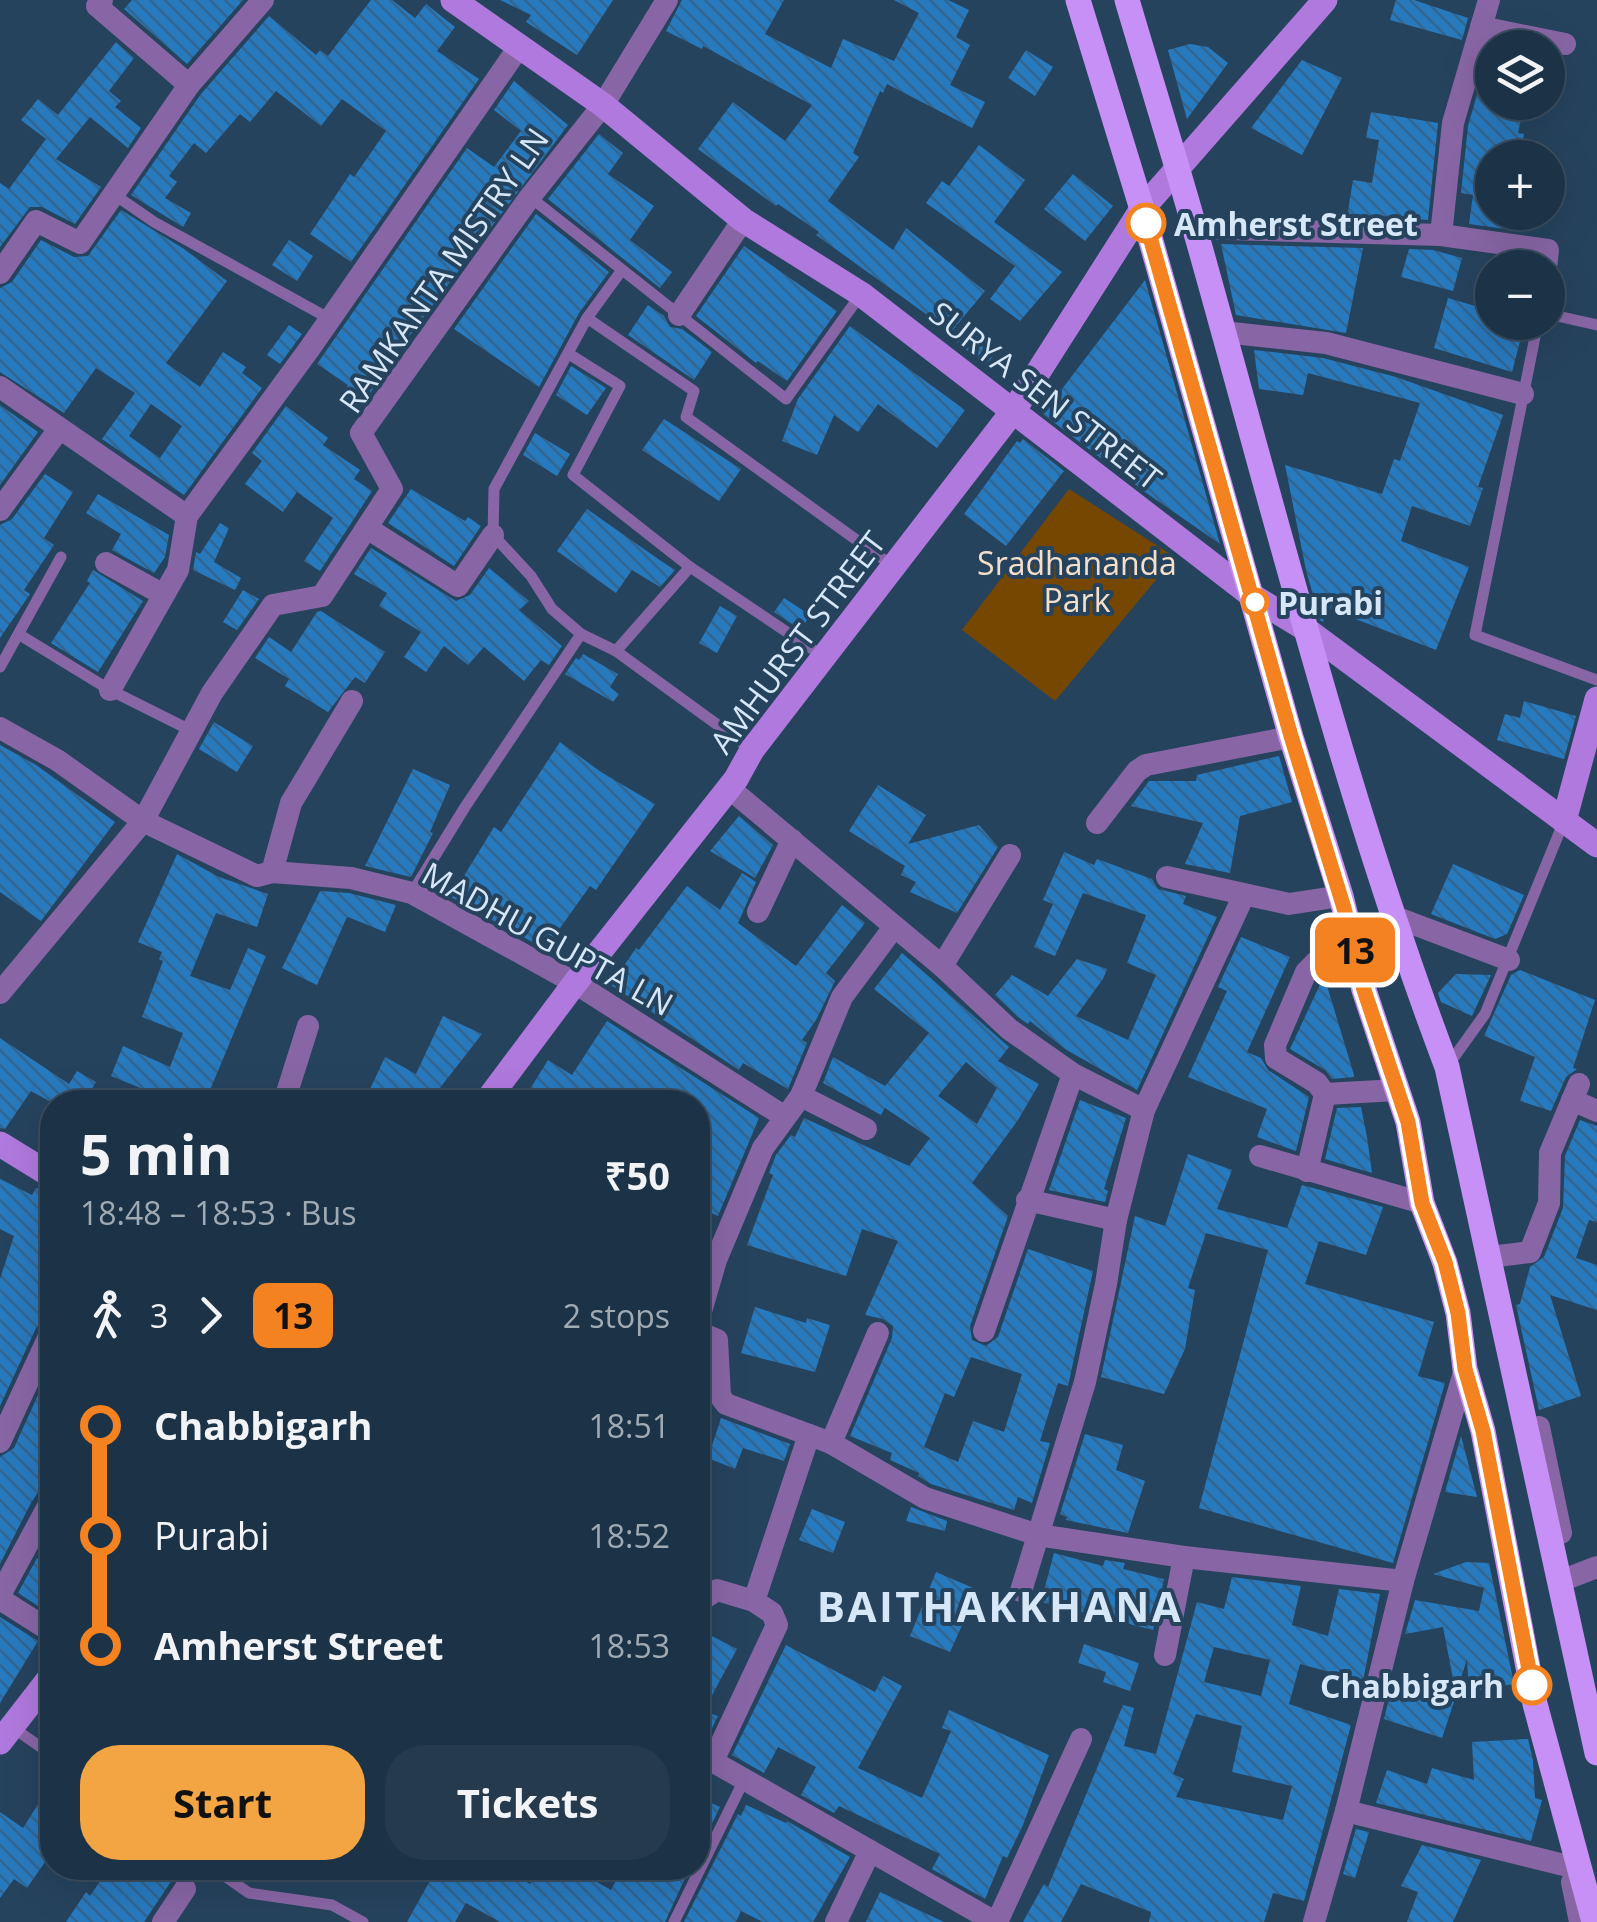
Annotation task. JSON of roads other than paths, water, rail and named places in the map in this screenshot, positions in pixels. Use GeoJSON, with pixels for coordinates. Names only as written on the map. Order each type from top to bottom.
{"type":"FeatureCollection","features":[{"type":"Feature","properties":{"kind":"main road","name":"SURYA SEN STREET"},"geometry":{"type":"LineString","coordinates":[[453,0],[602,105],[742,220],[862,294],[1254,597],[1304,628],[1597,845]]}},
{"type":"Feature","properties":{"kind":"main road"},"geometry":{"type":"LineString","coordinates":[[1078,0],[1142,208],[1291,736],[1408,1122],[1422,1203],[1445,1262],[1458,1313],[1465,1369],[1483,1431],[1536,1704],[1594,1922]]}},
{"type":"Feature","properties":{"kind":"main road"},"geometry":{"type":"LineString","coordinates":[[1127,0],[1195,228],[1304,628],[1447,1067],[1597,1754]]}},
{"type":"Feature","properties":{"kind":"main road","name":"AMHURST STREET"},"geometry":{"type":"LineString","coordinates":[[495,1090],[1014,410],[1142,208],[1324,0]]}},
{"type":"Feature","properties":{"kind":"main road"},"geometry":{"type":"LineString","coordinates":[[1564,821],[1597,698]]}},
{"type":"Feature","properties":{"kind":"main road"},"geometry":{"type":"LineString","coordinates":[[0,1144],[40,1169]]}},
{"type":"Feature","properties":{"kind":"main road"},"geometry":{"type":"LineString","coordinates":[[6,1734],[40,1690]]}},
{"type":"Feature","properties":{"kind":"street"},"geometry":{"type":"LineString","coordinates":[[102,0],[97,6],[189,85]]}},
{"type":"Feature","properties":{"kind":"street"},"geometry":{"type":"LineString","coordinates":[[0,273],[36,222],[80,243],[189,85],[263,0]]}},
{"type":"Feature","properties":{"kind":"street","name":"RAMKANTA MISTRY LN"},"geometry":{"type":"LineString","coordinates":[[0,992],[142,821],[212,693],[273,605],[322,596],[392,490],[361,433],[530,197],[602,105],[667,0]]}},
{"type":"Feature","properties":{"kind":"street"},"geometry":{"type":"LineString","coordinates":[[1441,235],[1453,124],[1489,0]]}},
{"type":"Feature","properties":{"kind":"street"},"geometry":{"type":"LineString","coordinates":[[1481,27],[1496,30]]}},
{"type":"Feature","properties":{"kind":"street"},"geometry":{"type":"LineString","coordinates":[[110,690],[178,570],[187,516],[519,47]]}},
{"type":"Feature","properties":{"kind":"street"},"geometry":{"type":"LineString","coordinates":[[679,315],[742,220]]}},
{"type":"Feature","properties":{"kind":"street"},"geometry":{"type":"LineString","coordinates":[[1195,228],[1441,235],[1548,250]]}},
{"type":"Feature","properties":{"kind":"street"},"geometry":{"type":"LineString","coordinates":[[1224,332],[1326,343],[1522,394]]}},
{"type":"Feature","properties":{"kind":"street"},"geometry":{"type":"LineString","coordinates":[[0,387],[187,516]]}},
{"type":"Feature","properties":{"kind":"street"},"geometry":{"type":"LineString","coordinates":[[1,507],[59,429]]}},
{"type":"Feature","properties":{"kind":"street"},"geometry":{"type":"LineString","coordinates":[[367,528],[458,586],[493,535]]}},
{"type":"Feature","properties":{"kind":"street"},"geometry":{"type":"LineString","coordinates":[[106,564],[162,594]]}},
{"type":"Feature","properties":{"kind":"street"},"geometry":{"type":"LineString","coordinates":[[272,872],[292,803],[352,701]]}},
{"type":"Feature","properties":{"kind":"street","name":"MADHU GUPTA LN"},"geometry":{"type":"LineString","coordinates":[[0,728],[58,760],[142,821],[257,876],[272,872],[351,878],[412,893],[575,983],[785,1118]]}},
{"type":"Feature","properties":{"kind":"street"},"geometry":{"type":"LineString","coordinates":[[1097,823],[1137,771],[1146,765],[1291,736]]}},
{"type":"Feature","properties":{"kind":"street"},"geometry":{"type":"LineString","coordinates":[[729,788],[942,966],[1009,1029],[1074,1074],[1144,1110]]}},
{"type":"Feature","properties":{"kind":"street"},"geometry":{"type":"LineString","coordinates":[[758,912],[792,840]]}},
{"type":"Feature","properties":{"kind":"street"},"geometry":{"type":"LineString","coordinates":[[942,966],[1010,855]]}},
{"type":"Feature","properties":{"kind":"street"},"geometry":{"type":"LineString","coordinates":[[1167,877],[1289,904],[1341,896]]}},
{"type":"Feature","properties":{"kind":"street"},"geometry":{"type":"LineString","coordinates":[[1021,1591],[1085,1382],[1116,1220],[1144,1110],[1244,895]]}},
{"type":"Feature","properties":{"kind":"street"},"geometry":{"type":"LineString","coordinates":[[1395,917],[1509,960]]}},
{"type":"Feature","properties":{"kind":"street"},"geometry":{"type":"LineString","coordinates":[[710,1281],[763,1148],[802,1096],[842,997],[894,926]]}},
{"type":"Feature","properties":{"kind":"street"},"geometry":{"type":"LineString","coordinates":[[1307,1170],[1325,1094],[1317,1083],[1276,1058],[1275,1045],[1306,972],[1317,961],[1354,948]]}},
{"type":"Feature","properties":{"kind":"street"},"geometry":{"type":"LineString","coordinates":[[288,1090],[308,1026]]}},
{"type":"Feature","properties":{"kind":"street"},"geometry":{"type":"LineString","coordinates":[[984,1331],[1074,1074]]}},
{"type":"Feature","properties":{"kind":"street"},"geometry":{"type":"LineString","coordinates":[[1325,1094],[1397,1090]]}},
{"type":"Feature","properties":{"kind":"street"},"geometry":{"type":"LineString","coordinates":[[1490,1256],[1530,1252],[1549,1203],[1550,1153],[1575,1092],[1597,1111]]}},
{"type":"Feature","properties":{"kind":"street"},"geometry":{"type":"LineString","coordinates":[[802,1096],[866,1129]]}},
{"type":"Feature","properties":{"kind":"street"},"geometry":{"type":"LineString","coordinates":[[1260,1156],[1422,1203]]}},
{"type":"Feature","properties":{"kind":"street"},"geometry":{"type":"LineString","coordinates":[[1028,1200],[1116,1220]]}},
{"type":"Feature","properties":{"kind":"street"},"geometry":{"type":"LineString","coordinates":[[754,1601],[820,1439],[878,1334]]}},
{"type":"Feature","properties":{"kind":"street"},"geometry":{"type":"LineString","coordinates":[[710,1337],[717,1340],[720,1396],[726,1404],[820,1439],[925,1498],[1038,1534],[1184,1556],[1403,1581]]}},
{"type":"Feature","properties":{"kind":"street"},"geometry":{"type":"LineString","coordinates":[[0,1442],[40,1356]]}},
{"type":"Feature","properties":{"kind":"street"},"geometry":{"type":"LineString","coordinates":[[1314,1922],[1403,1581],[1465,1369]]}},
{"type":"Feature","properties":{"kind":"street"},"geometry":{"type":"LineString","coordinates":[[1465,1369],[1580,1922]]}},
{"type":"Feature","properties":{"kind":"street"},"geometry":{"type":"LineString","coordinates":[[1539,1427],[1597,1702]]}},
{"type":"Feature","properties":{"kind":"street"},"geometry":{"type":"LineString","coordinates":[[40,1522],[0,1597],[40,1624]]}},
{"type":"Feature","properties":{"kind":"street"},"geometry":{"type":"LineString","coordinates":[[1165,1655],[1184,1556]]}},
{"type":"Feature","properties":{"kind":"street"},"geometry":{"type":"LineString","coordinates":[[1570,1577],[1597,1567]]}},
{"type":"Feature","properties":{"kind":"street"},"geometry":{"type":"LineString","coordinates":[[710,1595],[717,1590],[754,1601],[772,1614],[777,1625],[710,1748]]}},
{"type":"Feature","properties":{"kind":"street"},"geometry":{"type":"LineString","coordinates":[[710,1760],[996,1922],[1081,1739]]}},
{"type":"Feature","properties":{"kind":"street"},"geometry":{"type":"LineString","coordinates":[[1346,1811],[1568,1866]]}},
{"type":"Feature","properties":{"kind":"street"},"geometry":{"type":"LineString","coordinates":[[836,1922],[870,1851]]}},
{"type":"Feature","properties":{"kind":"street"},"geometry":{"type":"LineString","coordinates":[[162,1922],[185,1889]]}},
{"type":"Feature","properties":{"kind":"lane"},"geometry":{"type":"LineString","coordinates":[[112,193],[154,222],[330,319]]}},
{"type":"Feature","properties":{"kind":"lane"},"geometry":{"type":"LineString","coordinates":[[530,197],[786,399],[862,294]]}},
{"type":"Feature","properties":{"kind":"lane"},"geometry":{"type":"LineString","coordinates":[[622,270],[587,318],[494,490],[493,535],[531,576],[552,609],[582,634],[616,651],[752,750]]}},
{"type":"Feature","properties":{"kind":"lane"},"geometry":{"type":"LineString","coordinates":[[587,318],[694,390],[686,418],[894,566]]}},
{"type":"Feature","properties":{"kind":"lane"},"geometry":{"type":"LineString","coordinates":[[1565,318],[1597,326]]}},
{"type":"Feature","properties":{"kind":"lane"},"geometry":{"type":"LineString","coordinates":[[1534,340],[1475,635],[1597,680]]}},
{"type":"Feature","properties":{"kind":"lane"},"geometry":{"type":"LineString","coordinates":[[569,354],[620,386],[573,475],[690,567],[824,657]]}},
{"type":"Feature","properties":{"kind":"lane"},"geometry":{"type":"LineString","coordinates":[[0,666],[61,557]]}},
{"type":"Feature","properties":{"kind":"lane"},"geometry":{"type":"LineString","coordinates":[[616,651],[690,567]]}},
{"type":"Feature","properties":{"kind":"lane"},"geometry":{"type":"LineString","coordinates":[[412,893],[582,634]]}},
{"type":"Feature","properties":{"kind":"lane"},"geometry":{"type":"LineString","coordinates":[[20,635],[110,690],[190,730]]}},
{"type":"Feature","properties":{"kind":"lane"},"geometry":{"type":"LineString","coordinates":[[1447,1067],[1486,1014],[1564,821]]}},
{"type":"Feature","properties":{"kind":"lane"},"geometry":{"type":"LineString","coordinates":[[6,1734],[40,1750]]}},
{"type":"Feature","properties":{"kind":"lane"},"geometry":{"type":"LineString","coordinates":[[710,1849],[744,1780]]}},
{"type":"Feature","properties":{"kind":"lane"},"geometry":{"type":"LineString","coordinates":[[231,1880],[250,1893],[332,1905],[363,1922]]}},
{"type":"Feature","properties":{"kind":"lane"},"geometry":{"type":"LineString","coordinates":[[674,1922],[695,1880]]}},
{"type":"Feature","properties":{"kind":"place","name":"Amherst Street"},"geometry":{"type":"Point","coordinates":[1146,223]}},
{"type":"Feature","properties":{"kind":"place","name":"Purabi"},"geometry":{"type":"Point","coordinates":[1255,602]}},
{"type":"Feature","properties":{"kind":"place","name":"Chabbigarh"},"geometry":{"type":"Point","coordinates":[1532,1685]}},
{"type":"Feature","properties":{"kind":"district","name":"BAITHAKKHANA"},"geometry":{"type":"Point","coordinates":[1000,1605]}},
{"type":"Feature","properties":{"kind":"park label","name":"Sradhananda Park"},"geometry":{"type":"Point","coordinates":[1077,580]}}]}
